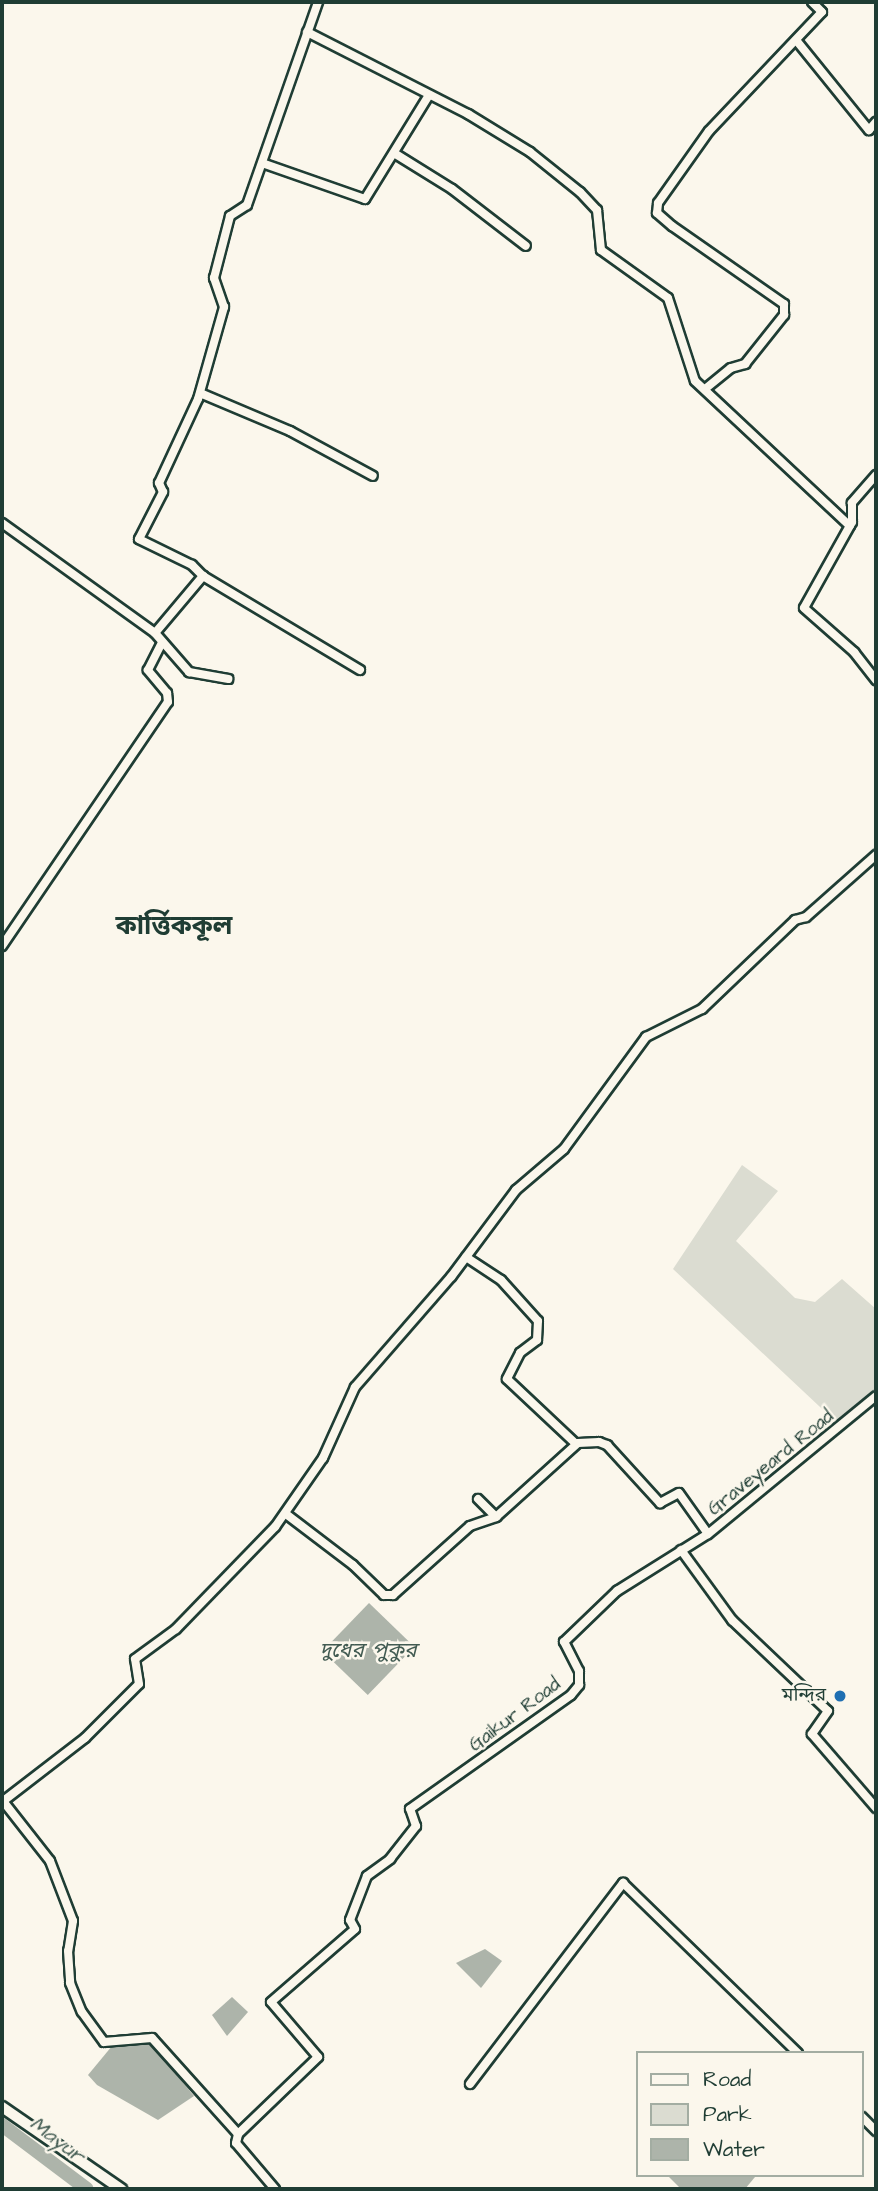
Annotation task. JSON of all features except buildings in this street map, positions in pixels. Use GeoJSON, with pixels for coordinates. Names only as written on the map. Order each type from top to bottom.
{"type":"FeatureCollection","features":[{"type":"Feature","properties":{"kind":"main road"},"geometry":{"type":"LineString","coordinates":[[2,2107],[121,2189]]}},
{"type":"Feature","properties":{"kind":"street"},"geometry":{"type":"LineString","coordinates":[[318,2],[247,205],[230,216],[214,278],[224,307],[200,393],[159,483],[163,492],[139,539],[192,565],[204,576],[360,670]]}},
{"type":"Feature","properties":{"kind":"street"},"geometry":{"type":"LineString","coordinates":[[705,389],[731,368],[746,364],[784,315],[785,304],[672,226],[657,213],[658,203],[709,131],[822,12],[812,2]]}},
{"type":"Feature","properties":{"kind":"street"},"geometry":{"type":"LineString","coordinates":[[307,32],[429,95],[530,152],[597,210],[601,250],[668,298],[687,369],[850,526]]}},
{"type":"Feature","properties":{"kind":"street"},"geometry":{"type":"LineString","coordinates":[[796,40],[869,130],[876,122]]}},
{"type":"Feature","properties":{"kind":"street"},"geometry":{"type":"LineString","coordinates":[[262,163],[365,199],[429,95]]}},
{"type":"Feature","properties":{"kind":"street"},"geometry":{"type":"LineString","coordinates":[[394,153],[452,189],[526,246]]}},
{"type":"Feature","properties":{"kind":"street"},"geometry":{"type":"LineString","coordinates":[[200,393],[290,431],[373,476]]}},
{"type":"Feature","properties":{"kind":"street"},"geometry":{"type":"LineString","coordinates":[[876,475],[852,503],[850,526],[804,608],[854,652],[876,680]]}},
{"type":"Feature","properties":{"kind":"street"},"geometry":{"type":"LineString","coordinates":[[2,523],[155,633],[189,672],[228,679]]}},
{"type":"Feature","properties":{"kind":"street"},"geometry":{"type":"LineString","coordinates":[[155,633],[204,576]]}},
{"type":"Feature","properties":{"kind":"street"},"geometry":{"type":"LineString","coordinates":[[2,946],[167,702],[167,693],[148,670],[162,643]]}},
{"type":"Feature","properties":{"kind":"street"},"geometry":{"type":"LineString","coordinates":[[275,2189],[236,2143],[238,2134],[152,2038],[104,2042],[82,2012],[70,1983],[68,1951],[73,1921],[50,1861],[2,1802],[85,1738],[139,1684],[135,1660],[176,1629],[286,1514],[323,1458],[355,1387],[466,1257],[516,1190],[564,1149],[646,1037],[702,1009],[795,920],[806,917],[876,855]]}},
{"type":"Feature","properties":{"kind":"street"},"geometry":{"type":"LineString","coordinates":[[466,1257],[501,1279],[538,1321],[537,1340],[520,1353],[507,1379],[573,1441]]}},
{"type":"Feature","properties":{"kind":"street","name":"Graveyeard Road"},"geometry":{"type":"LineString","coordinates":[[681,1550],[708,1534],[876,1396]]}},
{"type":"Feature","properties":{"kind":"street"},"geometry":{"type":"LineString","coordinates":[[286,1514],[384,1595],[403,1588],[470,1526],[496,1517],[578,1443],[599,1442],[607,1445],[660,1503],[679,1493],[708,1534]]}},
{"type":"Feature","properties":{"kind":"street"},"geometry":{"type":"LineString","coordinates":[[478,1499],[496,1517]]}},
{"type":"Feature","properties":{"kind":"street"},"geometry":{"type":"LineString","coordinates":[[681,1550],[733,1620],[828,1711],[812,1734],[876,1808]]}},
{"type":"Feature","properties":{"kind":"street","name":"Gaikur Road"},"geometry":{"type":"LineString","coordinates":[[238,2134],[318,2057],[271,2002],[355,1929],[350,1920],[367,1876],[390,1859],[416,1826],[410,1809],[570,1695],[579,1685],[579,1671],[564,1642],[617,1591],[681,1550]]}},
{"type":"Feature","properties":{"kind":"street"},"geometry":{"type":"LineString","coordinates":[[470,2084],[623,1884],[796,2051]]}},
{"type":"Feature","properties":{"kind":"green space"},"geometry":{"type":"Polygon","coordinates":[[[742,1165],[778,1191],[736,1241],[795,1298],[815,1302],[842,1279],[876,1309],[876,1389],[836,1422],[673,1269],[742,1165]]]}},
{"type":"Feature","properties":{"kind":"water","name":"দুধের পুকুর"},"geometry":{"type":"Polygon","coordinates":[[[369,1603],[414,1647],[368,1695],[322,1651],[369,1603]]]}},
{"type":"Feature","properties":{"kind":"water"},"geometry":{"type":"Polygon","coordinates":[[[485,1949],[502,1961],[481,1988],[456,1963],[485,1949]]]}},
{"type":"Feature","properties":{"kind":"water"},"geometry":{"type":"Polygon","coordinates":[[[232,1997],[248,2012],[227,2036],[212,2015],[232,1997]]]}},
{"type":"Feature","properties":{"kind":"water"},"geometry":{"type":"Polygon","coordinates":[[[134,2041],[152,2045],[194,2096],[158,2120],[97,2085],[88,2075],[112,2046],[134,2041]]]}},
{"type":"Feature","properties":{"kind":"water"},"geometry":{"type":"Polygon","coordinates":[[[669,2177],[755,2177],[745,2189],[681,2189],[669,2177]]]}},
{"type":"Feature","properties":{"kind":"waterway","name":"Mayur"},"geometry":{"type":"LineString","coordinates":[[2,2125],[87,2189]]}},
{"type":"Feature","properties":{"kind":"place","name":"মন্দির"},"geometry":{"type":"Point","coordinates":[840,1696]}},
{"type":"Feature","properties":{"kind":"district","name":"কার্ত্তিককূল"},"geometry":{"type":"Point","coordinates":[174,927]}}]}
